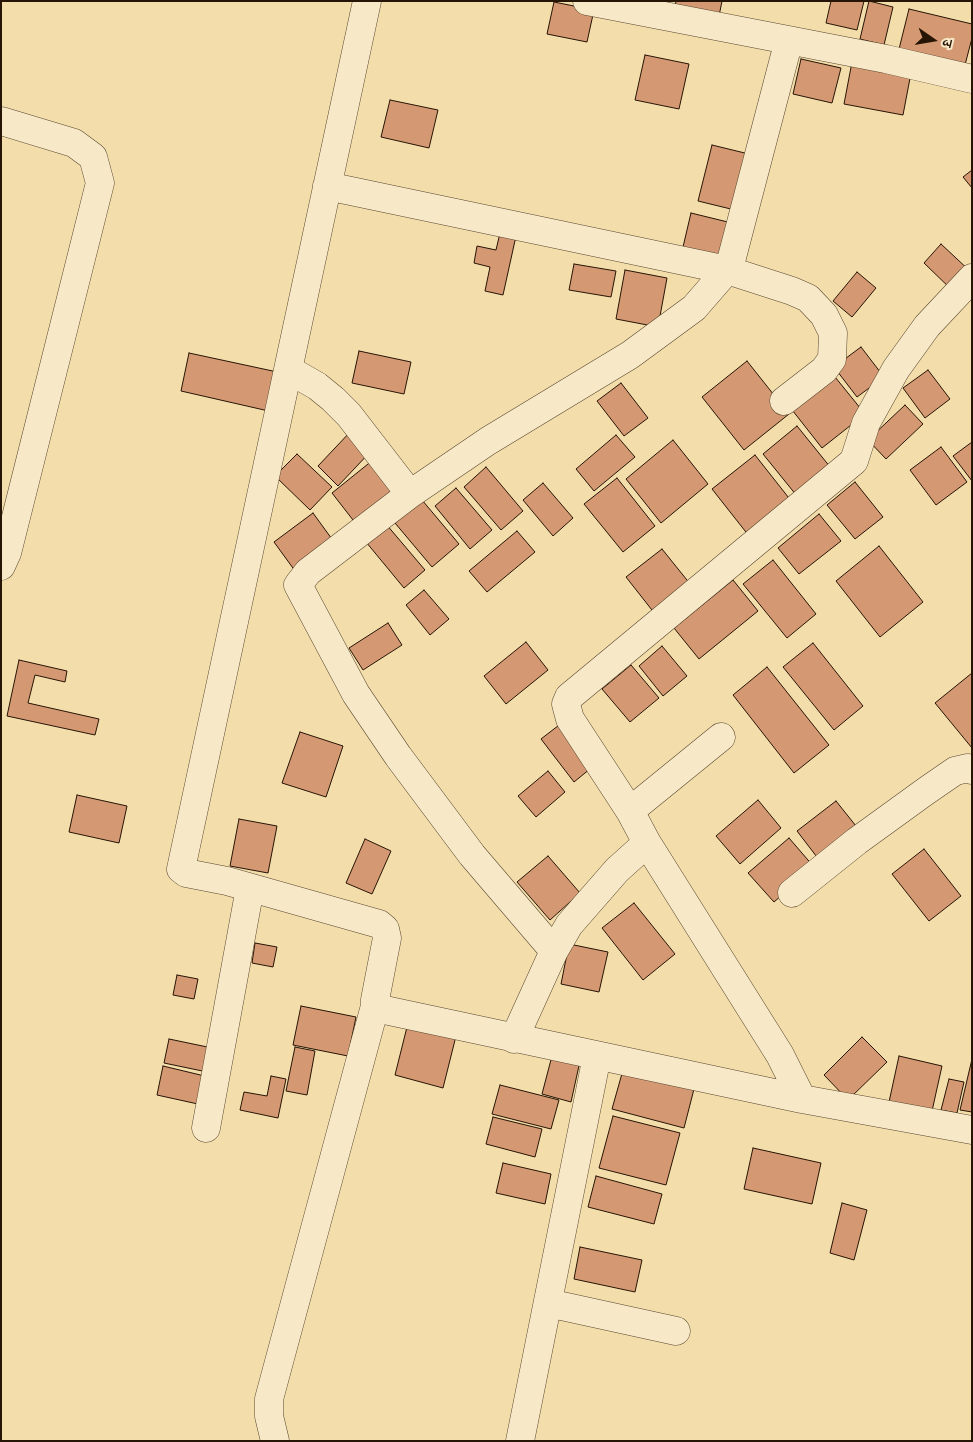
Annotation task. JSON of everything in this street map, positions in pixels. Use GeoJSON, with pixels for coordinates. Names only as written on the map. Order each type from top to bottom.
{"type":"FeatureCollection","features":[{"type":"Feature","properties":{"kind":"street"},"geometry":{"type":"LineString","coordinates":[[275,1441],[269,1416],[269,1399],[375,1006],[387,938],[385,929],[369,919],[186,873],[181,869],[289,370],[366,1]]}},
{"type":"Feature","properties":{"kind":"street"},"geometry":{"type":"LineString","coordinates":[[587,1],[789,40],[972,79]]}},
{"type":"Feature","properties":{"kind":"street"},"geometry":{"type":"LineString","coordinates":[[554,951],[472,855],[398,756],[356,694],[298,586],[303,576],[410,494],[488,441],[630,355],[694,308],[727,270],[789,40]]}},
{"type":"Feature","properties":{"kind":"street"},"geometry":{"type":"LineString","coordinates":[[1,121],[74,143],[93,156],[100,183],[7,553],[1,566]]}},
{"type":"Feature","properties":{"kind":"street"},"geometry":{"type":"LineString","coordinates":[[327,186],[727,270],[808,298],[824,315],[833,333],[832,359],[824,370],[784,401]]}},
{"type":"Feature","properties":{"kind":"street"},"geometry":{"type":"LineString","coordinates":[[802,1099],[780,1055],[647,843],[630,811],[570,719],[566,704],[569,697],[854,461],[866,423],[896,369],[927,326],[972,278]]}},
{"type":"Feature","properties":{"kind":"street"},"geometry":{"type":"LineString","coordinates":[[289,370],[317,386],[333,398],[410,494]]}},
{"type":"Feature","properties":{"kind":"street"},"geometry":{"type":"LineString","coordinates":[[630,811],[721,737]]}},
{"type":"Feature","properties":{"kind":"street"},"geometry":{"type":"LineString","coordinates":[[792,893],[857,841],[955,771],[968,768],[972,770]]}},
{"type":"Feature","properties":{"kind":"street"},"geometry":{"type":"LineString","coordinates":[[514,1039],[554,951],[569,925],[593,895],[647,843]]}},
{"type":"Feature","properties":{"kind":"street"},"geometry":{"type":"LineString","coordinates":[[206,1128],[250,888]]}},
{"type":"Feature","properties":{"kind":"street"},"geometry":{"type":"LineString","coordinates":[[375,1006],[380,1010],[802,1099],[972,1130]]}},
{"type":"Feature","properties":{"kind":"street"},"geometry":{"type":"LineString","coordinates":[[520,1441],[597,1056]]}},
{"type":"Feature","properties":{"kind":"street"},"geometry":{"type":"LineString","coordinates":[[548,1303],[676,1331]]}},
{"type":"Feature","properties":{"kind":"building"},"geometry":{"type":"Polygon","coordinates":[[[676,1],[722,1],[719,16],[675,7],[676,1]]]}},
{"type":"Feature","properties":{"kind":"building"},"geometry":{"type":"Polygon","coordinates":[[[831,1],[864,1],[857,30],[826,23],[831,1]]]}},
{"type":"Feature","properties":{"kind":"building"},"geometry":{"type":"Polygon","coordinates":[[[869,1],[893,7],[884,45],[860,39],[869,1]]]}},
{"type":"Feature","properties":{"kind":"building"},"geometry":{"type":"Polygon","coordinates":[[[554,2],[594,10],[587,42],[547,34],[554,2]]]}},
{"type":"Feature","properties":{"kind":"building"},"geometry":{"type":"Polygon","coordinates":[[[909,9],[972,24],[972,38],[965,65],[899,49],[909,9]]]}},
{"type":"Feature","properties":{"kind":"building"},"geometry":{"type":"Polygon","coordinates":[[[645,55],[689,64],[679,109],[635,100],[645,55]]]}},
{"type":"Feature","properties":{"kind":"building"},"geometry":{"type":"Polygon","coordinates":[[[801,59],[841,68],[832,103],[793,94],[801,59]]]}},
{"type":"Feature","properties":{"kind":"building"},"geometry":{"type":"Polygon","coordinates":[[[852,62],[911,73],[903,115],[844,104],[852,62]]]}},
{"type":"Feature","properties":{"kind":"building"},"geometry":{"type":"Polygon","coordinates":[[[390,100],[438,110],[429,148],[381,137],[390,100]]]}},
{"type":"Feature","properties":{"kind":"building"},"geometry":{"type":"Polygon","coordinates":[[[712,145],[753,155],[739,211],[698,201],[712,145]]]}},
{"type":"Feature","properties":{"kind":"building"},"geometry":{"type":"Polygon","coordinates":[[[972,170],[972,188],[963,177],[972,170]]]}},
{"type":"Feature","properties":{"kind":"building"},"geometry":{"type":"Polygon","coordinates":[[[691,213],[736,224],[728,257],[683,247],[691,213]]]}},
{"type":"Feature","properties":{"kind":"building"},"geometry":{"type":"Polygon","coordinates":[[[500,233],[516,236],[503,295],[485,291],[490,267],[474,263],[477,246],[496,250],[500,233]]]}},
{"type":"Feature","properties":{"kind":"building"},"geometry":{"type":"Polygon","coordinates":[[[941,244],[972,273],[954,292],[924,263],[941,244]]]}},
{"type":"Feature","properties":{"kind":"building"},"geometry":{"type":"Polygon","coordinates":[[[574,264],[616,271],[611,297],[569,290],[574,264]]]}},
{"type":"Feature","properties":{"kind":"building"},"geometry":{"type":"Polygon","coordinates":[[[625,270],[667,278],[658,327],[616,319],[625,270]]]}},
{"type":"Feature","properties":{"kind":"building"},"geometry":{"type":"Polygon","coordinates":[[[857,272],[876,288],[852,317],[833,301],[857,272]]]}},
{"type":"Feature","properties":{"kind":"building"},"geometry":{"type":"Polygon","coordinates":[[[861,347],[884,377],[857,397],[834,367],[861,347]]]}},
{"type":"Feature","properties":{"kind":"building"},"geometry":{"type":"Polygon","coordinates":[[[359,351],[411,362],[404,394],[352,383],[359,351]]]}},
{"type":"Feature","properties":{"kind":"building"},"geometry":{"type":"Polygon","coordinates":[[[189,353],[282,373],[273,412],[181,391],[189,353]]]}},
{"type":"Feature","properties":{"kind":"building"},"geometry":{"type":"Polygon","coordinates":[[[747,361],[789,414],[744,450],[702,397],[747,361]]]}},
{"type":"Feature","properties":{"kind":"building"},"geometry":{"type":"Polygon","coordinates":[[[928,370],[950,399],[925,418],[903,388],[928,370]]]}},
{"type":"Feature","properties":{"kind":"building"},"geometry":{"type":"Polygon","coordinates":[[[831,372],[865,414],[822,448],[789,406],[831,372]]]}},
{"type":"Feature","properties":{"kind":"building"},"geometry":{"type":"Polygon","coordinates":[[[621,383],[648,418],[624,436],[597,401],[621,383]]]}},
{"type":"Feature","properties":{"kind":"building"},"geometry":{"type":"Polygon","coordinates":[[[905,405],[923,424],[886,459],[868,440],[905,405]]]}},
{"type":"Feature","properties":{"kind":"building"},"geometry":{"type":"Polygon","coordinates":[[[797,426],[835,473],[801,501],[763,454],[797,426]]]}},
{"type":"Feature","properties":{"kind":"building"},"geometry":{"type":"Polygon","coordinates":[[[352,430],[372,450],[338,486],[318,466],[352,430]]]}},
{"type":"Feature","properties":{"kind":"building"},"geometry":{"type":"Polygon","coordinates":[[[616,435],[635,457],[594,491],[576,469],[616,435]]]}},
{"type":"Feature","properties":{"kind":"building"},"geometry":{"type":"Polygon","coordinates":[[[673,440],[708,484],[661,523],[626,479],[673,440]]]}},
{"type":"Feature","properties":{"kind":"building"},"geometry":{"type":"Polygon","coordinates":[[[972,442],[972,481],[953,456],[972,442]]]}},
{"type":"Feature","properties":{"kind":"building"},"geometry":{"type":"Polygon","coordinates":[[[941,447],[967,482],[936,505],[910,470],[941,447]]]}},
{"type":"Feature","properties":{"kind":"building"},"geometry":{"type":"Polygon","coordinates":[[[297,454],[332,487],[310,510],[275,476],[297,454]]]}},
{"type":"Feature","properties":{"kind":"building"},"geometry":{"type":"Polygon","coordinates":[[[755,455],[796,507],[753,541],[712,489],[755,455]]]}},
{"type":"Feature","properties":{"kind":"building"},"geometry":{"type":"Polygon","coordinates":[[[373,460],[401,496],[360,529],[332,493],[373,460]]]}},
{"type":"Feature","properties":{"kind":"building"},"geometry":{"type":"Polygon","coordinates":[[[486,467],[523,511],[501,530],[464,487],[486,467]]]}},
{"type":"Feature","properties":{"kind":"building"},"geometry":{"type":"Polygon","coordinates":[[[617,478],[655,526],[623,552],[584,504],[617,478]]]}},
{"type":"Feature","properties":{"kind":"building"},"geometry":{"type":"Polygon","coordinates":[[[855,482],[883,517],[855,539],[827,505],[855,482]]]}},
{"type":"Feature","properties":{"kind":"building"},"geometry":{"type":"Polygon","coordinates":[[[543,483],[573,518],[553,536],[523,500],[543,483]]]}},
{"type":"Feature","properties":{"kind":"building"},"geometry":{"type":"Polygon","coordinates":[[[456,488],[492,530],[470,549],[435,506],[456,488]]]}},
{"type":"Feature","properties":{"kind":"building"},"geometry":{"type":"Polygon","coordinates":[[[422,500],[459,544],[432,567],[395,523],[422,500]]]}},
{"type":"Feature","properties":{"kind":"building"},"geometry":{"type":"Polygon","coordinates":[[[313,513],[337,546],[298,575],[274,542],[313,513]]]}},
{"type":"Feature","properties":{"kind":"building"},"geometry":{"type":"Polygon","coordinates":[[[819,514],[841,541],[799,574],[778,548],[819,514]]]}},
{"type":"Feature","properties":{"kind":"building"},"geometry":{"type":"Polygon","coordinates":[[[386,524],[425,570],[404,588],[366,542],[386,524]]]}},
{"type":"Feature","properties":{"kind":"building"},"geometry":{"type":"Polygon","coordinates":[[[517,531],[535,552],[487,592],[469,571],[517,531]]]}},
{"type":"Feature","properties":{"kind":"building"},"geometry":{"type":"Polygon","coordinates":[[[879,546],[923,602],[880,637],[836,581],[879,546]]]}},
{"type":"Feature","properties":{"kind":"building"},"geometry":{"type":"Polygon","coordinates":[[[662,549],[695,590],[659,619],[626,577],[662,549]]]}},
{"type":"Feature","properties":{"kind":"building"},"geometry":{"type":"Polygon","coordinates":[[[773,560],[816,614],[787,638],[743,584],[773,560]]]}},
{"type":"Feature","properties":{"kind":"building"},"geometry":{"type":"Polygon","coordinates":[[[733,580],[758,611],[699,659],[674,628],[733,580]]]}},
{"type":"Feature","properties":{"kind":"building"},"geometry":{"type":"Polygon","coordinates":[[[424,590],[449,619],[430,635],[406,605],[424,590]]]}},
{"type":"Feature","properties":{"kind":"building"},"geometry":{"type":"Polygon","coordinates":[[[388,623],[402,645],[363,670],[349,648],[388,623]]]}},
{"type":"Feature","properties":{"kind":"building"},"geometry":{"type":"Polygon","coordinates":[[[526,642],[548,670],[506,704],[484,676],[526,642]]]}},
{"type":"Feature","properties":{"kind":"building"},"geometry":{"type":"Polygon","coordinates":[[[813,643],[863,706],[834,730],[783,667],[813,643]]]}},
{"type":"Feature","properties":{"kind":"building"},"geometry":{"type":"Polygon","coordinates":[[[662,646],[687,676],[663,696],[639,666],[662,646]]]}},
{"type":"Feature","properties":{"kind":"building"},"geometry":{"type":"Polygon","coordinates":[[[19,660],[67,671],[65,682],[35,675],[28,703],[99,719],[95,735],[7,716],[19,660]]]}},
{"type":"Feature","properties":{"kind":"building"},"geometry":{"type":"Polygon","coordinates":[[[631,665],[659,698],[630,722],[602,689],[631,665]]]}},
{"type":"Feature","properties":{"kind":"building"},"geometry":{"type":"Polygon","coordinates":[[[767,667],[829,745],[794,773],[733,695],[767,667]]]}},
{"type":"Feature","properties":{"kind":"building"},"geometry":{"type":"Polygon","coordinates":[[[972,673],[972,748],[935,703],[972,673]]]}},
{"type":"Feature","properties":{"kind":"building"},"geometry":{"type":"Polygon","coordinates":[[[563,722],[596,764],[574,782],[541,739],[563,722]]]}},
{"type":"Feature","properties":{"kind":"building"},"geometry":{"type":"Polygon","coordinates":[[[300,732],[343,746],[326,797],[282,783],[300,732]]]}},
{"type":"Feature","properties":{"kind":"building"},"geometry":{"type":"Polygon","coordinates":[[[548,771],[565,792],[536,817],[518,796],[548,771]]]}},
{"type":"Feature","properties":{"kind":"building"},"geometry":{"type":"Polygon","coordinates":[[[77,795],[127,806],[119,843],[69,832],[77,795]]]}},
{"type":"Feature","properties":{"kind":"building"},"geometry":{"type":"Polygon","coordinates":[[[758,800],[781,828],[740,864],[716,836],[758,800]]]}},
{"type":"Feature","properties":{"kind":"building"},"geometry":{"type":"Polygon","coordinates":[[[836,801],[860,831],[820,861],[797,831],[836,801]]]}},
{"type":"Feature","properties":{"kind":"building"},"geometry":{"type":"Polygon","coordinates":[[[239,819],[277,826],[268,873],[230,866],[239,819]]]}},
{"type":"Feature","properties":{"kind":"building"},"geometry":{"type":"Polygon","coordinates":[[[789,838],[814,867],[774,902],[748,873],[789,838]]]}},
{"type":"Feature","properties":{"kind":"building"},"geometry":{"type":"Polygon","coordinates":[[[365,839],[391,851],[372,894],[346,883],[365,839]]]}},
{"type":"Feature","properties":{"kind":"building"},"geometry":{"type":"Polygon","coordinates":[[[924,849],[961,896],[929,921],[892,874],[924,849]]]}},
{"type":"Feature","properties":{"kind":"building"},"geometry":{"type":"Polygon","coordinates":[[[548,856],[580,893],[550,920],[517,882],[548,856]]]}},
{"type":"Feature","properties":{"kind":"building"},"geometry":{"type":"Polygon","coordinates":[[[634,903],[675,954],[643,980],[602,928],[634,903]]]}},
{"type":"Feature","properties":{"kind":"building"},"geometry":{"type":"Polygon","coordinates":[[[255,943],[277,947],[273,967],[252,963],[255,943]]]}},
{"type":"Feature","properties":{"kind":"building"},"geometry":{"type":"Polygon","coordinates":[[[569,944],[608,952],[599,992],[561,984],[569,944]]]}},
{"type":"Feature","properties":{"kind":"building"},"geometry":{"type":"Polygon","coordinates":[[[177,975],[198,979],[194,999],[173,995],[177,975]]]}},
{"type":"Feature","properties":{"kind":"building"},"geometry":{"type":"Polygon","coordinates":[[[301,1006],[356,1017],[348,1056],[293,1045],[301,1006]]]}},
{"type":"Feature","properties":{"kind":"building"},"geometry":{"type":"Polygon","coordinates":[[[408,1023],[456,1036],[443,1088],[395,1075],[408,1023]]]}},
{"type":"Feature","properties":{"kind":"building"},"geometry":{"type":"Polygon","coordinates":[[[862,1037],[887,1062],[848,1100],[824,1075],[862,1037]]]}},
{"type":"Feature","properties":{"kind":"building"},"geometry":{"type":"Polygon","coordinates":[[[169,1039],[217,1049],[212,1073],[164,1063],[169,1039]]]}},
{"type":"Feature","properties":{"kind":"building"},"geometry":{"type":"Polygon","coordinates":[[[295,1047],[315,1051],[307,1095],[286,1091],[295,1047]]]}},
{"type":"Feature","properties":{"kind":"building"},"geometry":{"type":"Polygon","coordinates":[[[553,1052],[580,1061],[571,1102],[542,1094],[553,1052]]]}},
{"type":"Feature","properties":{"kind":"building"},"geometry":{"type":"Polygon","coordinates":[[[899,1056],[942,1066],[932,1111],[889,1102],[899,1056]]]}},
{"type":"Feature","properties":{"kind":"building"},"geometry":{"type":"Polygon","coordinates":[[[972,1059],[972,1112],[960,1110],[972,1059]]]}},
{"type":"Feature","properties":{"kind":"building"},"geometry":{"type":"Polygon","coordinates":[[[163,1066],[213,1078],[207,1106],[157,1095],[163,1066]]]}},
{"type":"Feature","properties":{"kind":"building"},"geometry":{"type":"Polygon","coordinates":[[[623,1070],[694,1089],[684,1128],[612,1109],[623,1070]]]}},
{"type":"Feature","properties":{"kind":"building"},"geometry":{"type":"Polygon","coordinates":[[[271,1076],[286,1079],[278,1118],[240,1110],[244,1092],[267,1096],[271,1076]]]}},
{"type":"Feature","properties":{"kind":"building"},"geometry":{"type":"Polygon","coordinates":[[[949,1079],[964,1082],[957,1113],[941,1110],[949,1079]]]}},
{"type":"Feature","properties":{"kind":"building"},"geometry":{"type":"Polygon","coordinates":[[[500,1085],[559,1100],[551,1129],[492,1114],[500,1085]]]}},
{"type":"Feature","properties":{"kind":"building"},"geometry":{"type":"Polygon","coordinates":[[[613,1116],[680,1133],[666,1185],[599,1168],[613,1116]]]}},
{"type":"Feature","properties":{"kind":"building"},"geometry":{"type":"Polygon","coordinates":[[[493,1117],[542,1129],[535,1157],[486,1144],[493,1117]]]}},
{"type":"Feature","properties":{"kind":"building"},"geometry":{"type":"Polygon","coordinates":[[[753,1148],[821,1163],[812,1204],[744,1189],[753,1148]]]}},
{"type":"Feature","properties":{"kind":"building"},"geometry":{"type":"Polygon","coordinates":[[[503,1163],[551,1174],[545,1204],[496,1193],[503,1163]]]}},
{"type":"Feature","properties":{"kind":"building"},"geometry":{"type":"Polygon","coordinates":[[[596,1176],[662,1194],[654,1224],[588,1207],[596,1176]]]}},
{"type":"Feature","properties":{"kind":"building"},"geometry":{"type":"Polygon","coordinates":[[[842,1203],[867,1210],[854,1260],[830,1253],[842,1203]]]}},
{"type":"Feature","properties":{"kind":"building"},"geometry":{"type":"Polygon","coordinates":[[[580,1247],[642,1260],[635,1292],[574,1279],[580,1247]]]}}]}
